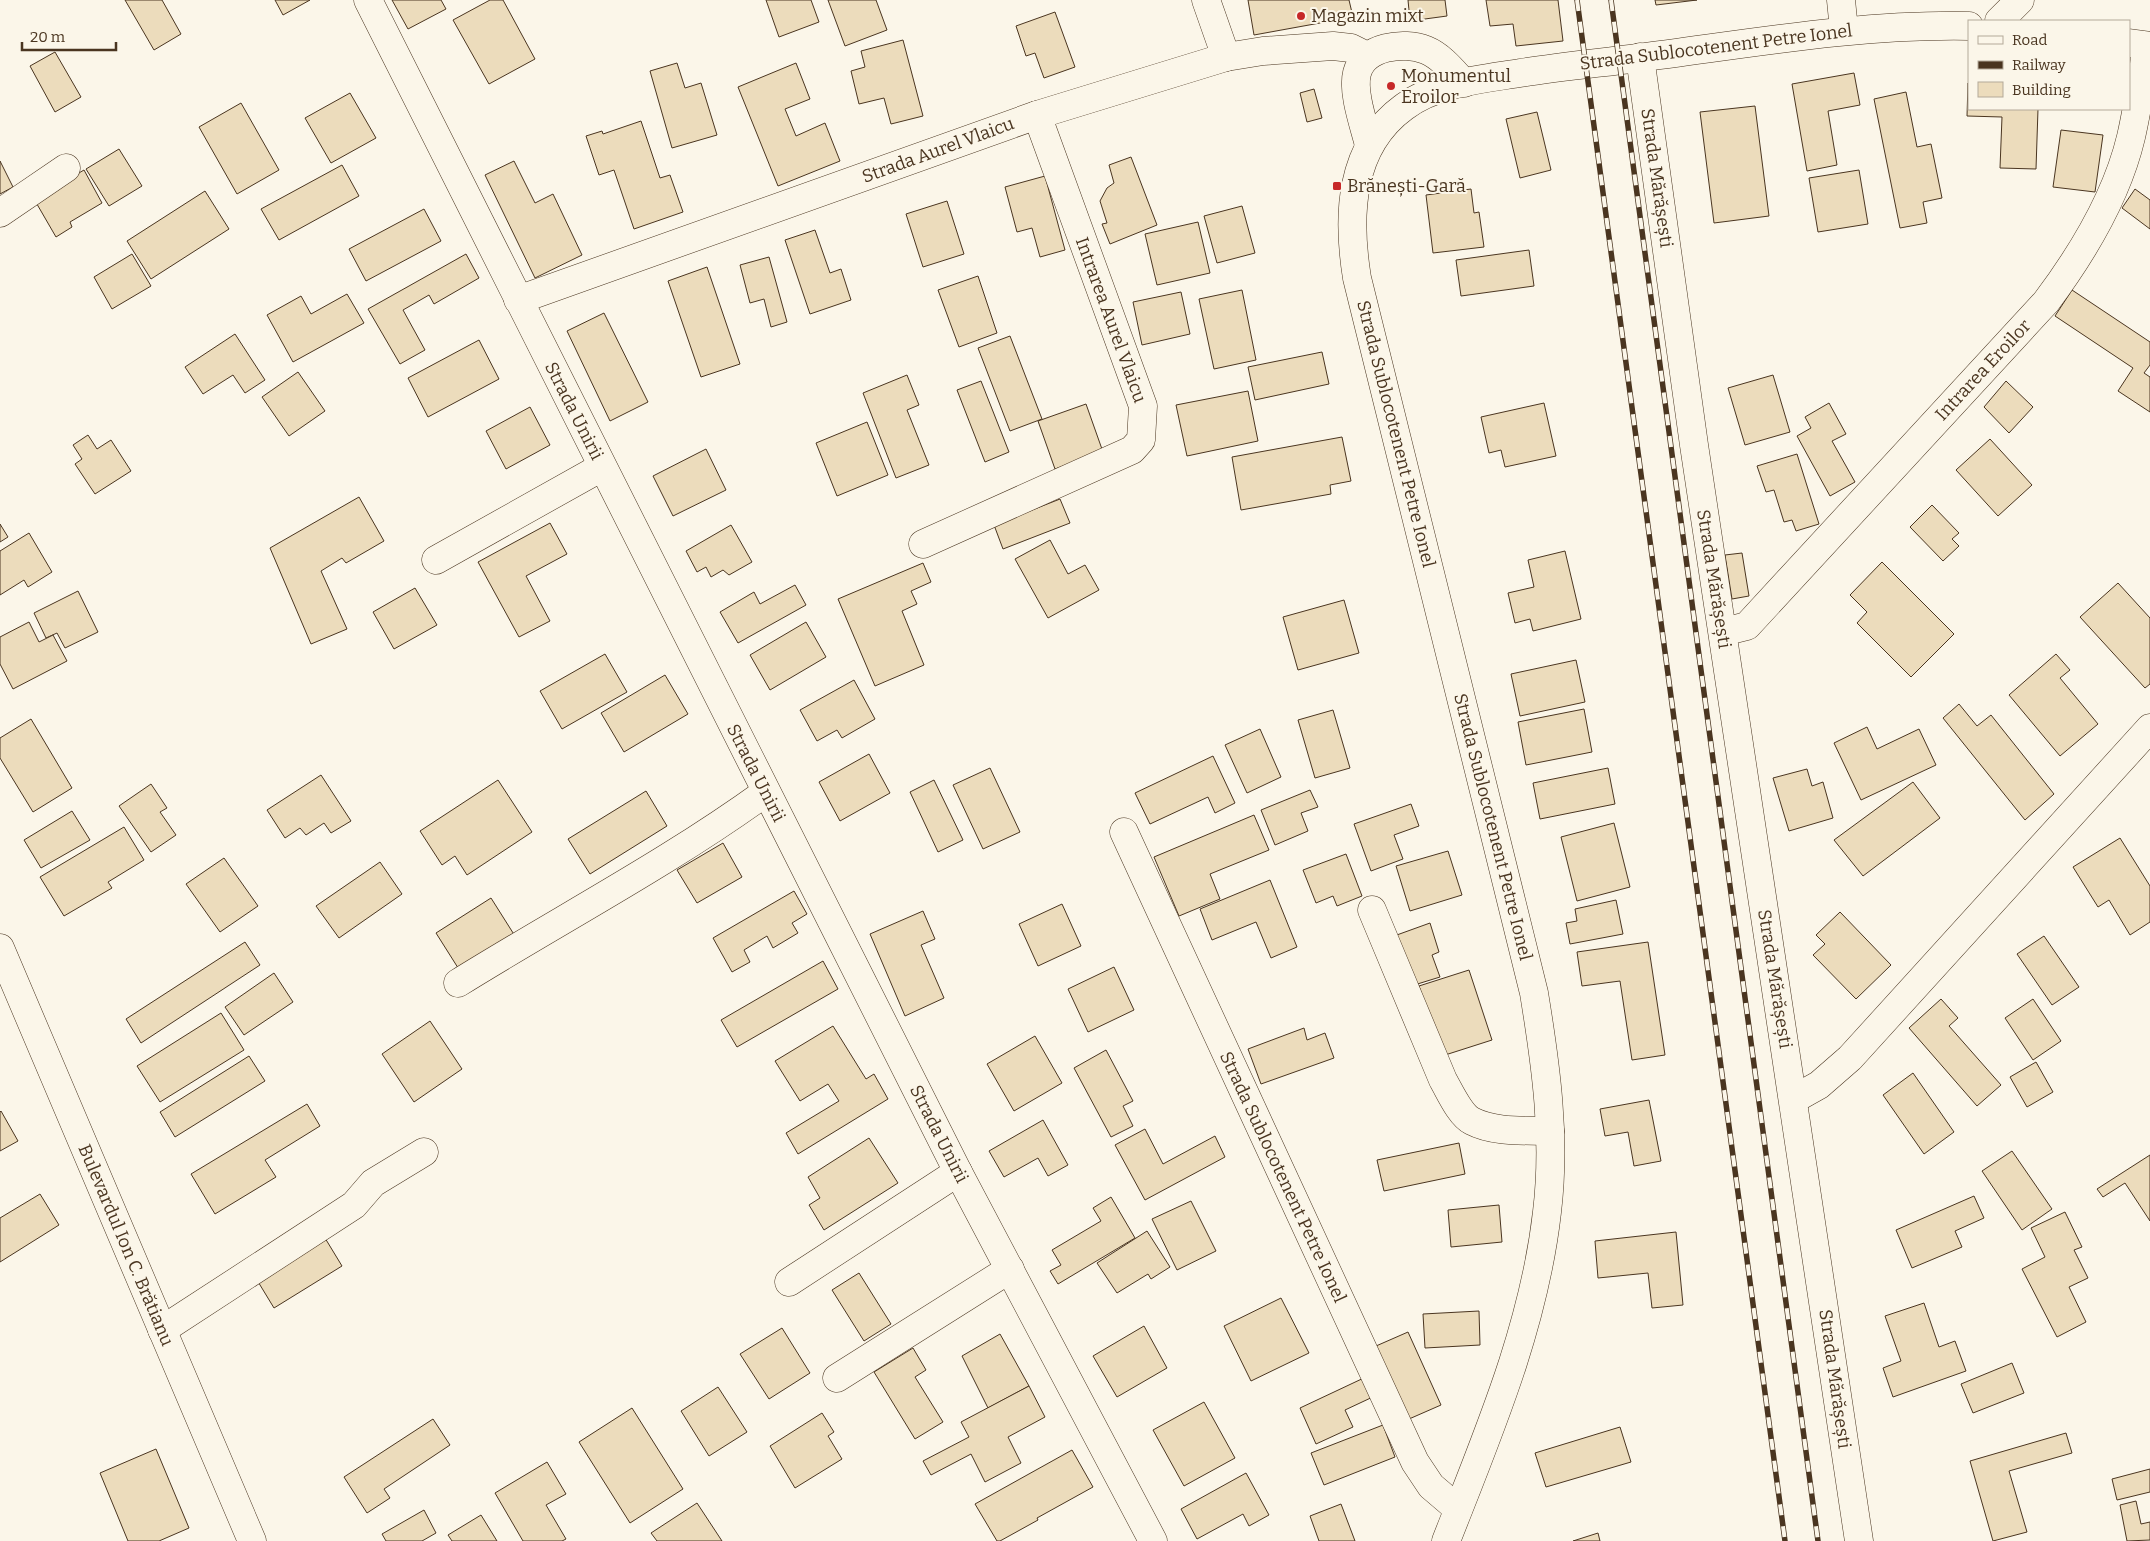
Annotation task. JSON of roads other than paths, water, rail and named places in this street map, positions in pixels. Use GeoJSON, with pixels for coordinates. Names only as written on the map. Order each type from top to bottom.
{"type":"FeatureCollection","features":[{"type":"Feature","properties":{"kind":"street","name":"Strada Unirii"},"geometry":{"type":"LineString","coordinates":[[368,0],[958,1172],[1153,1541]]}},
{"type":"Feature","properties":{"kind":"street"},"geometry":{"type":"LineString","coordinates":[[1206,0],[1226,57]]}},
{"type":"Feature","properties":{"kind":"street"},"geometry":{"type":"LineString","coordinates":[[1841,0],[1844,30]]}},
{"type":"Feature","properties":{"kind":"street"},"geometry":{"type":"LineString","coordinates":[[2000,20],[2020,0]]}},
{"type":"Feature","properties":{"kind":"street","name":"Strada Sublocotenent Petre Ionel"},"geometry":{"type":"LineString","coordinates":[[1446,1541],[1522,1336],[1538,1273],[1548,1211],[1550,1131],[1547,1072],[1534,993],[1357,278],[1352,234],[1356,180],[1369,145],[1380,129],[1404,106],[1429,93],[1464,83],[1556,68],[1844,30],[1894,26],[1968,26]]}},
{"type":"Feature","properties":{"kind":"street","name":"Intrarea Eroilor"},"geometry":{"type":"LineString","coordinates":[[1723,632],[1747,626],[2046,302],[2076,262],[2109,200],[2131,137],[2142,45]]}},
{"type":"Feature","properties":{"kind":"street","name":"Strada Aurel Vlaicu"},"geometry":{"type":"LineString","coordinates":[[518,300],[1037,115],[1226,57],[1262,51],[1333,46],[1351,48],[1367,56]]}},
{"type":"Feature","properties":{"kind":"street"},"geometry":{"type":"LineString","coordinates":[[1369,145],[1356,85],[1356,74],[1360,64],[1376,50],[1412,47],[1426,50],[1442,60],[1464,83]]}},
{"type":"Feature","properties":{"kind":"street","name":"Strada Mărășești"},"geometry":{"type":"LineString","coordinates":[[1640,58],[1757,872],[1794,1099],[1859,1541]]}},
{"type":"Feature","properties":{"kind":"street","name":"Intrarea Aurel Vlaicu"},"geometry":{"type":"LineString","coordinates":[[923,544],[1132,450],[1141,440],[1143,406],[1037,115]]}},
{"type":"Feature","properties":{"kind":"street"},"geometry":{"type":"LineString","coordinates":[[0,213],[66,168]]}},
{"type":"Feature","properties":{"kind":"street"},"geometry":{"type":"LineString","coordinates":[[436,560],[602,467]]}},
{"type":"Feature","properties":{"kind":"street"},"geometry":{"type":"LineString","coordinates":[[1794,1099],[1819,1085],[1850,1058],[2150,728]]}},
{"type":"Feature","properties":{"kind":"street"},"geometry":{"type":"LineString","coordinates":[[458,983],[550,926],[619,888],[766,792]]}},
{"type":"Feature","properties":{"kind":"street","name":"Strada Sublocotenent Petre Ionel"},"geometry":{"type":"LineString","coordinates":[[1124,832],[1415,1462],[1431,1486],[1458,1509]]}},
{"type":"Feature","properties":{"kind":"street"},"geometry":{"type":"LineString","coordinates":[[1372,910],[1444,1080],[1456,1103],[1471,1121],[1499,1129],[1550,1131]]}},
{"type":"Feature","properties":{"kind":"street","name":"Bulevardul Ion C. Brătianu"},"geometry":{"type":"LineString","coordinates":[[0,948],[252,1541]]}},
{"type":"Feature","properties":{"kind":"street"},"geometry":{"type":"LineString","coordinates":[[162,1330],[354,1205],[373,1183],[424,1152]]}},
{"type":"Feature","properties":{"kind":"street"},"geometry":{"type":"LineString","coordinates":[[789,1282],[958,1172]]}},
{"type":"Feature","properties":{"kind":"street"},"geometry":{"type":"LineString","coordinates":[[837,1378],[1010,1269]]}},
{"type":"Feature","properties":{"kind":"railway"},"geometry":{"type":"LineString","coordinates":[[1577,0],[1785,1541]]}},
{"type":"Feature","properties":{"kind":"railway"},"geometry":{"type":"LineString","coordinates":[[1611,0],[1818,1541]]}},
{"type":"Feature","properties":{"kind":"place","name":"Magazin mixt"},"geometry":{"type":"Point","coordinates":[1301,16]}},
{"type":"Feature","properties":{"kind":"place","name":"Monumentul Eroilor"},"geometry":{"type":"Point","coordinates":[1391,86]}},
{"type":"Feature","properties":{"kind":"place","name":"Brănești-Gară"},"geometry":{"type":"Point","coordinates":[1337,186]}}]}
